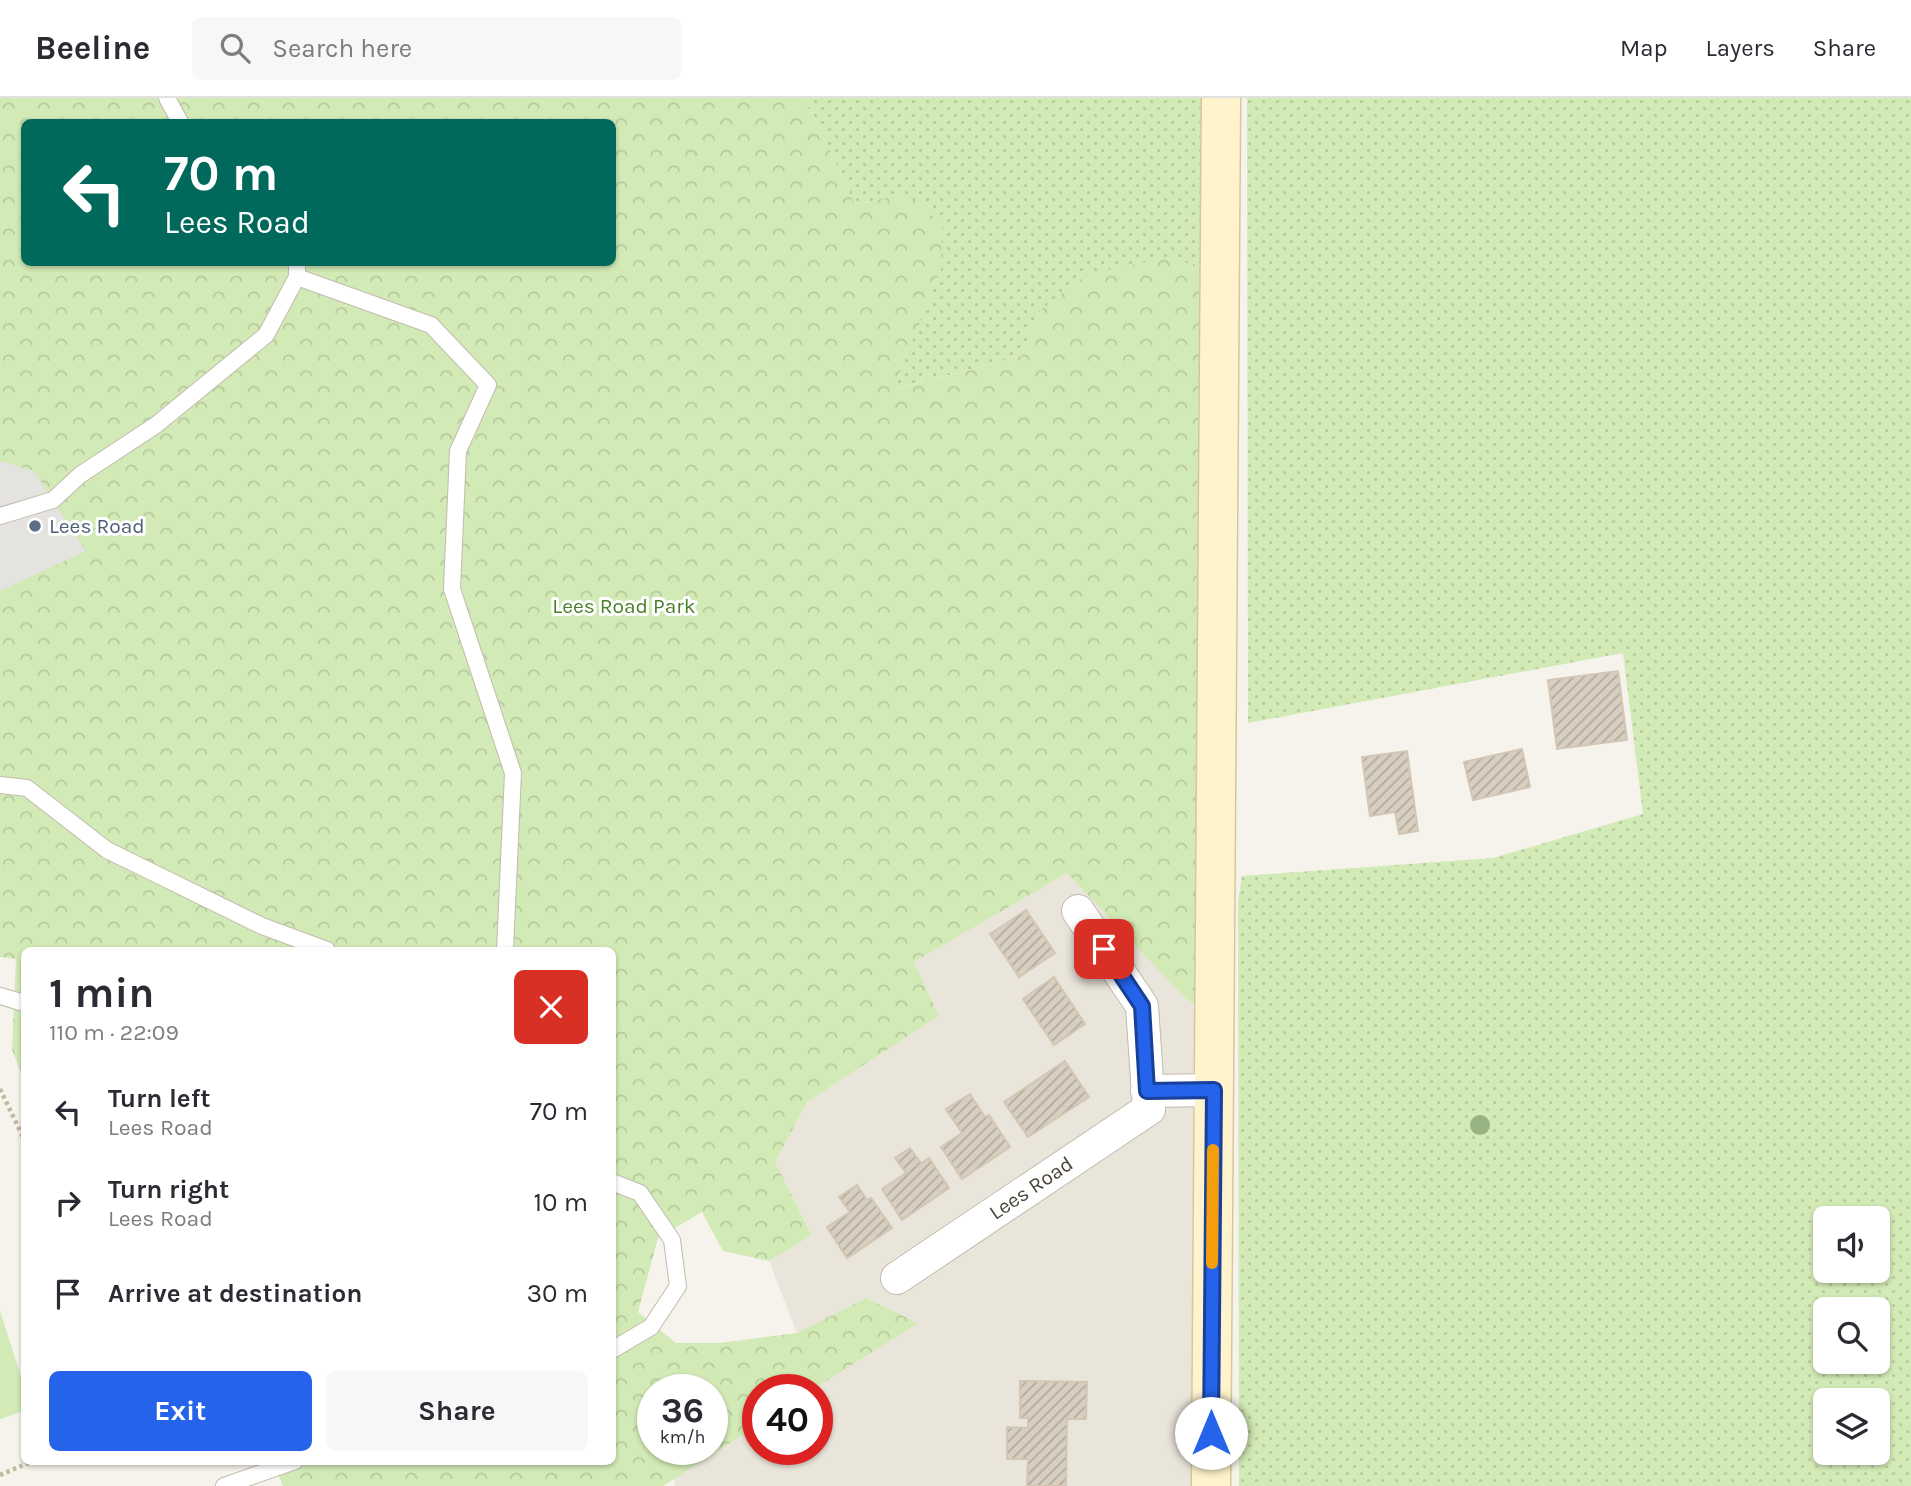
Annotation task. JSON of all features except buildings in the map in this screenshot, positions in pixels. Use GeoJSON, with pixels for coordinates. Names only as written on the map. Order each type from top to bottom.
{"type":"FeatureCollection","features":[{"type":"Feature","properties":{"kind":"street"},"geometry":{"type":"LineString","coordinates":[[1211,1486],[1221,98]]}},
{"type":"Feature","properties":{"kind":"street","name":"Lees Road"},"geometry":{"type":"LineString","coordinates":[[897,1278],[1149,1109],[1142,1006],[1079,911]]}},
{"type":"Feature","properties":{"kind":"street"},"geometry":{"type":"LineString","coordinates":[[1147,1091],[1214,1090]]}},
{"type":"Feature","properties":{"kind":"lane"},"geometry":{"type":"LineString","coordinates":[[167,98],[178,119]]}},
{"type":"Feature","properties":{"kind":"lane"},"geometry":{"type":"LineString","coordinates":[[0,516],[53,500],[80,475],[156,425],[266,335],[297,270],[431,325],[488,385],[458,450],[452,589],[513,773],[505,947]]}},
{"type":"Feature","properties":{"kind":"lane"},"geometry":{"type":"LineString","coordinates":[[0,785],[27,788],[107,850],[262,926],[319,947]]}},
{"type":"Feature","properties":{"kind":"lane"},"geometry":{"type":"LineString","coordinates":[[0,996],[21,1002]]}},
{"type":"Feature","properties":{"kind":"lane"},"geometry":{"type":"LineString","coordinates":[[616,1184],[640,1193],[671,1240],[678,1286],[651,1327],[616,1348]]}},
{"type":"Feature","properties":{"kind":"lane"},"geometry":{"type":"LineString","coordinates":[[224,1486],[284,1465]]}},
{"type":"Feature","properties":{"kind":"path"},"geometry":{"type":"LineString","coordinates":[[0,1089],[21,1133]]}},
{"type":"Feature","properties":{"kind":"path"},"geometry":{"type":"LineString","coordinates":[[0,1475],[24,1465]]}},
{"type":"Feature","properties":{"kind":"shaded area","name":"Lees Road"},"geometry":{"type":"Polygon","coordinates":[[[0,461],[34,471],[86,551],[0,591],[0,461]]]}},
{"type":"Feature","properties":{"kind":"shaded area"},"geometry":{"type":"Polygon","coordinates":[[[1067,872],[1186,999],[1200,1007],[1194,1486],[675,1486],[674,1478],[695,1465],[728,1465],[728,1444],[742,1435],[742,1465],[833,1465],[833,1377],[918,1323],[866,1298],[797,1333],[769,1261],[812,1234],[775,1162],[807,1102],[939,1016],[914,962],[1067,872]]]}},
{"type":"Feature","properties":{"kind":"green space","name":"Lees Road Park"},"geometry":{"type":"Polygon","coordinates":[[[0,98],[803,98],[817,122],[855,205],[892,196],[917,200],[942,226],[941,269],[893,390],[1022,356],[1038,312],[1088,274],[1161,259],[1208,266],[1200,1007],[1186,999],[1067,873],[914,962],[939,1016],[807,1102],[775,1162],[812,1235],[769,1261],[723,1251],[702,1212],[658,1238],[638,1312],[676,1343],[720,1343],[797,1333],[866,1298],[918,1323],[833,1377],[833,1374],[742,1374],[742,1435],[728,1444],[728,1374],[637,1374],[637,1465],[696,1465],[663,1486],[283,1486],[274,1465],[616,1465],[616,947],[21,947],[21,1072],[12,1050],[16,959],[0,957],[0,98]]]}},
{"type":"Feature","properties":{"kind":"green space"},"geometry":{"type":"Polygon","coordinates":[[[803,98],[1201,98],[1208,266],[1038,312],[1022,356],[892,390],[941,269],[892,196],[855,205],[817,122],[803,98]]]}},
{"type":"Feature","properties":{"kind":"green space"},"geometry":{"type":"Polygon","coordinates":[[[1247,98],[1911,98],[1911,1486],[1239,1486],[1238,901],[1242,876],[1493,858],[1643,814],[1623,653],[1248,723],[1247,98]]]}},
{"type":"Feature","properties":{"kind":"green space"},"geometry":{"type":"Polygon","coordinates":[[[0,1311],[21,1377],[21,1412],[0,1419],[0,1311]]]}},
{"type":"Feature","properties":{"kind":"slow traffic"},"geometry":{"type":"LineString","coordinates":[[1212,1263],[1213,1150]]}},
{"type":"Feature","properties":{"kind":"place","name":"Lees Road"},"geometry":{"type":"Point","coordinates":[35,526]}},
{"type":"Feature","properties":{"kind":"route"},"geometry":{"type":"LineString","coordinates":[[1104,949],[1142,1006],[1147,1091],[1214,1090],[1211,1433]]}}]}
